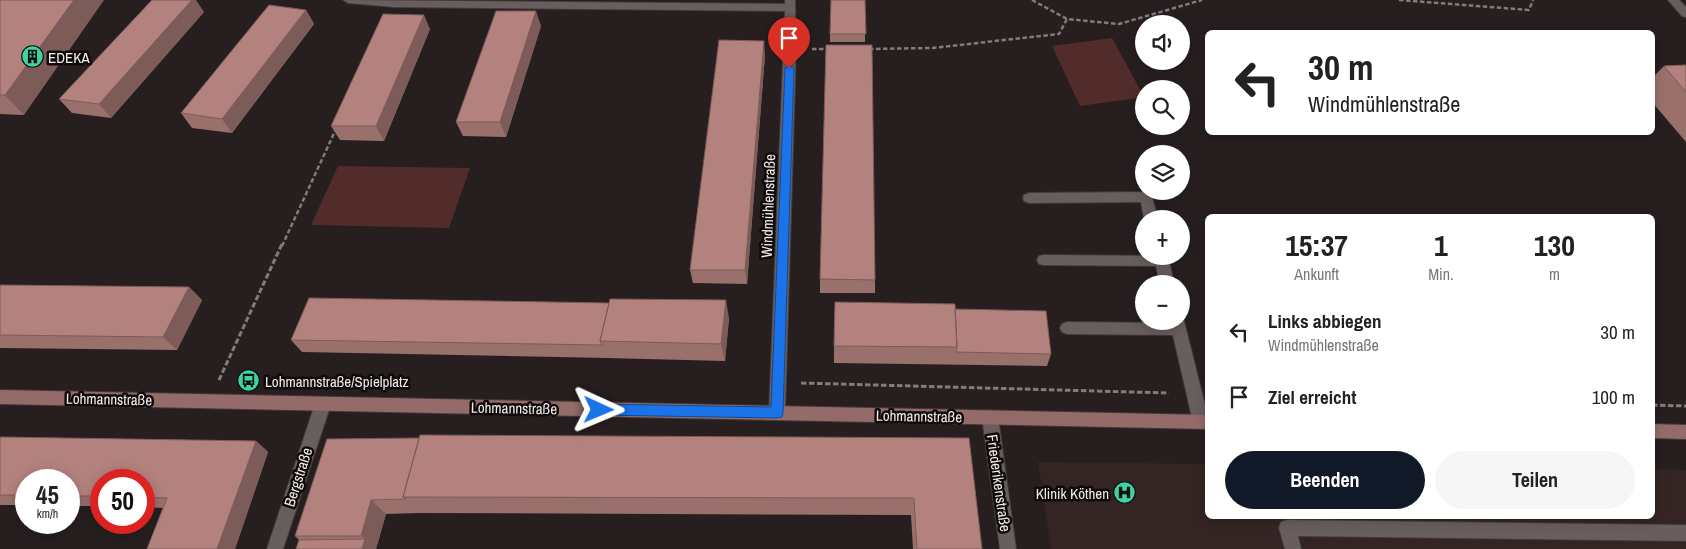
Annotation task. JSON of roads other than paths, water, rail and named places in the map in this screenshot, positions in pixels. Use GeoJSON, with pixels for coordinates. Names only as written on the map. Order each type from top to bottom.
{"type":"FeatureCollection","features":[{"type":"Feature","properties":{"kind":"main road","name":"Lohmannstraße"},"geometry":{"type":"LineString","coordinates":[[0,397],[1204,422]]}},
{"type":"Feature","properties":{"kind":"main road"},"geometry":{"type":"LineString","coordinates":[[1655,431],[1686,432]]}},
{"type":"Feature","properties":{"kind":"street"},"geometry":{"type":"LineString","coordinates":[[348,0],[394,4],[438,2],[789,4]]}},
{"type":"Feature","properties":{"kind":"street"},"geometry":{"type":"LineString","coordinates":[[1673,0],[1686,14]]}},
{"type":"Feature","properties":{"kind":"street","name":"Windmühlenstraße"},"geometry":{"type":"LineString","coordinates":[[777,413],[790,48],[789,4]]}},
{"type":"Feature","properties":{"kind":"street"},"geometry":{"type":"LineString","coordinates":[[1029,198],[1146,197],[1149,210]]}},
{"type":"Feature","properties":{"kind":"street"},"geometry":{"type":"LineString","coordinates":[[1044,260],[1135,258]]}},
{"type":"Feature","properties":{"kind":"street"},"geometry":{"type":"LineString","coordinates":[[1067,328],[1135,326]]}},
{"type":"Feature","properties":{"kind":"street"},"geometry":{"type":"LineString","coordinates":[[1179,330],[1194,394],[1204,422]]}},
{"type":"Feature","properties":{"kind":"street","name":"Bergstraße"},"geometry":{"type":"LineString","coordinates":[[275,549],[323,404]]}},
{"type":"Feature","properties":{"kind":"street","name":"Friederikenstraße"},"geometry":{"type":"LineString","coordinates":[[990,417],[1008,549]]}},
{"type":"Feature","properties":{"kind":"street"},"geometry":{"type":"LineString","coordinates":[[1293,549],[1287,528],[1367,523],[1686,533]]}},
{"type":"Feature","properties":{"kind":"place","name":"EDEKA"},"geometry":{"type":"Point","coordinates":[32,57]}},
{"type":"Feature","properties":{"kind":"place","name":"Lohmannstraße/Spielplatz"},"geometry":{"type":"Point","coordinates":[249,381]}},
{"type":"Feature","properties":{"kind":"place","name":"Klinik Köthen"},"geometry":{"type":"Point","coordinates":[1125,493]}}]}
